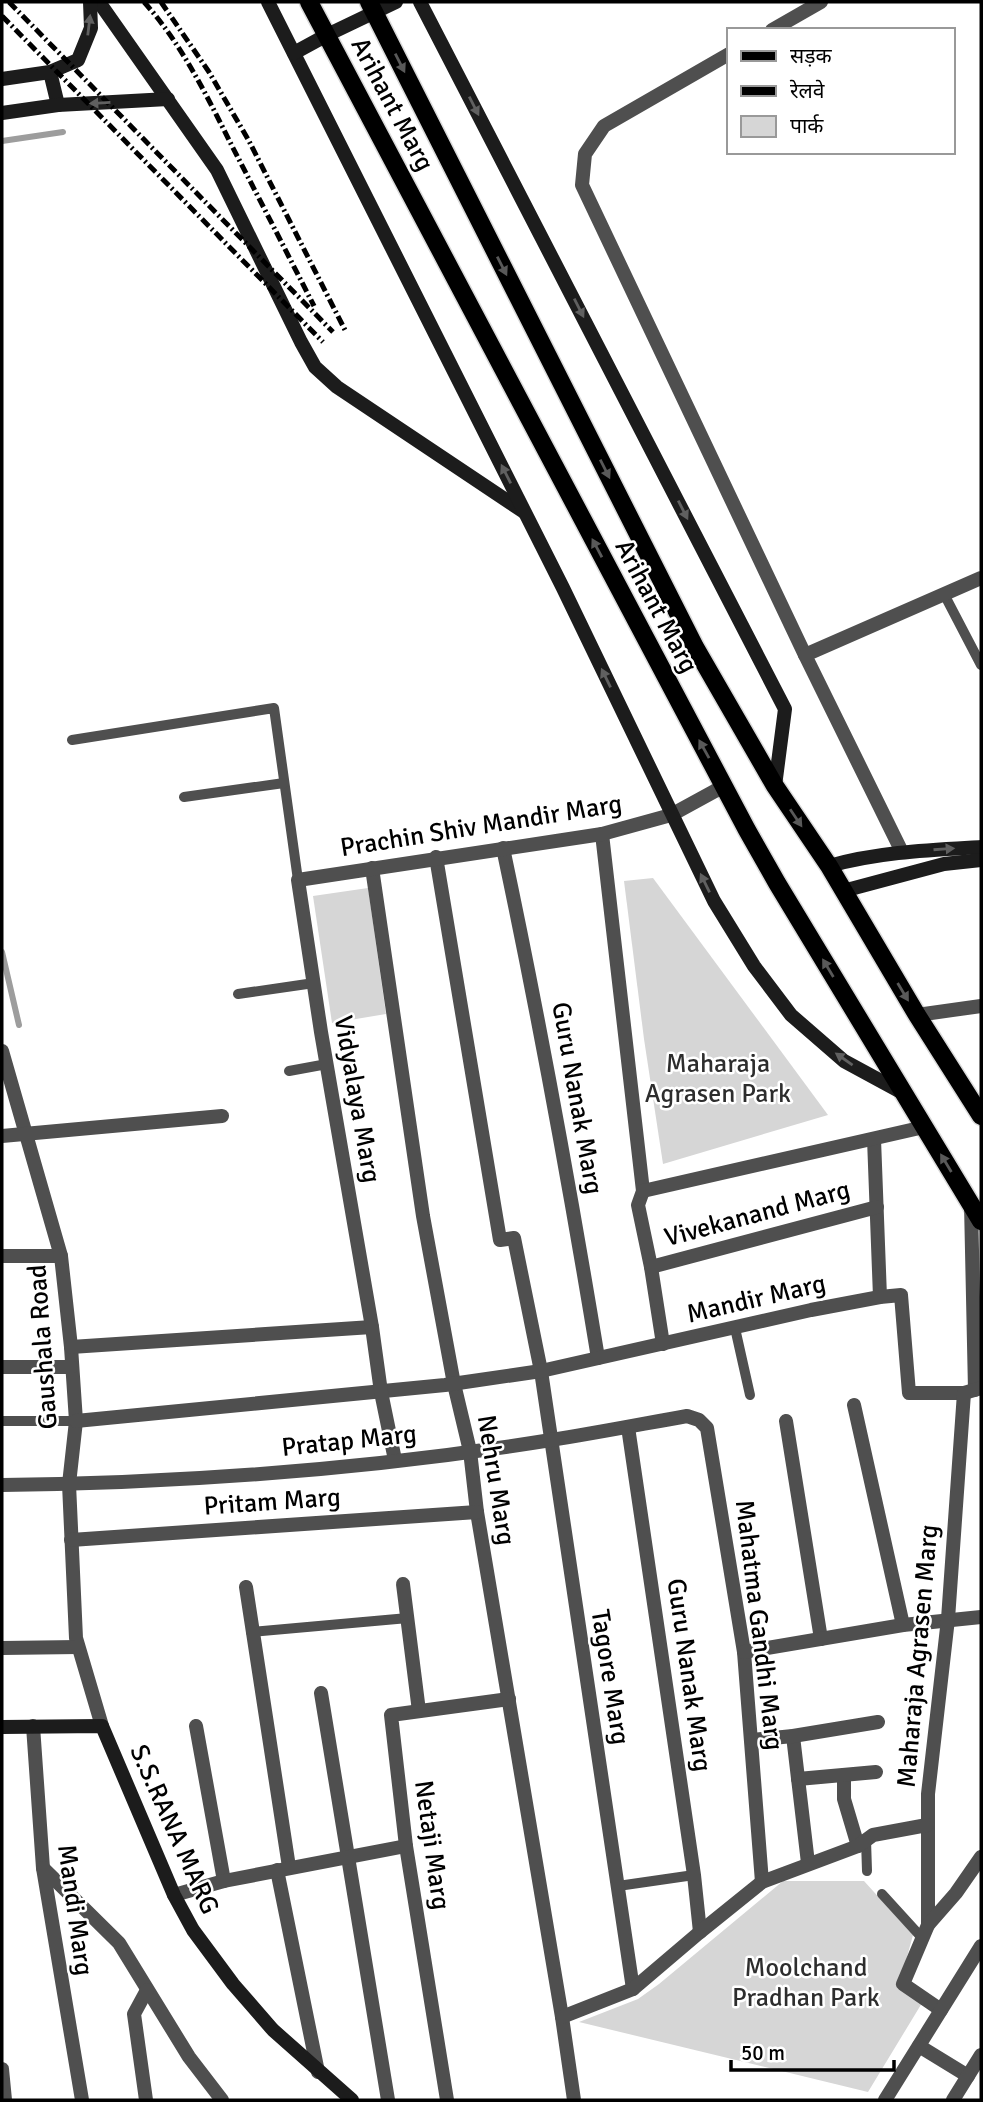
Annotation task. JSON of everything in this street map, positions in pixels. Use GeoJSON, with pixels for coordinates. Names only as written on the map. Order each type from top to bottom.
{"type":"FeatureCollection","features":[{"type":"Feature","properties":{"kind":"main road","name":"Arihant Marg"},"geometry":{"type":"LineString","coordinates":[[309,2],[776,883],[981,1221]]}},
{"type":"Feature","properties":{"kind":"main road","name":"Arihant Marg"},"geometry":{"type":"LineString","coordinates":[[371,7],[695,647],[775,786],[829,866],[917,1015],[975,1095],[981,1116]]}},
{"type":"Feature","properties":{"kind":"street"},"geometry":{"type":"LineString","coordinates":[[2,79],[50,72],[79,60],[91,28],[90,2]]}},
{"type":"Feature","properties":{"kind":"street"},"geometry":{"type":"LineString","coordinates":[[99,2],[218,170],[314,367],[337,387],[525,512]]}},
{"type":"Feature","properties":{"kind":"street"},"geometry":{"type":"LineString","coordinates":[[268,2],[525,512],[714,901],[754,966],[791,1015],[844,1061],[903,1093]]}},
{"type":"Feature","properties":{"kind":"street"},"geometry":{"type":"LineString","coordinates":[[294,53],[371,7],[396,2]]}},
{"type":"Feature","properties":{"kind":"street"},"geometry":{"type":"LineString","coordinates":[[420,2],[785,709],[775,786]]}},
{"type":"Feature","properties":{"kind":"street"},"geometry":{"type":"LineString","coordinates":[[776,28],[821,2]]}},
{"type":"Feature","properties":{"kind":"street"},"geometry":{"type":"LineString","coordinates":[[727,55],[604,126],[585,154],[582,185],[805,655],[902,852]]}},
{"type":"Feature","properties":{"kind":"street"},"geometry":{"type":"LineString","coordinates":[[50,72],[58,105]]}},
{"type":"Feature","properties":{"kind":"street"},"geometry":{"type":"LineString","coordinates":[[2,113],[58,105],[168,99]]}},
{"type":"Feature","properties":{"kind":"street"},"geometry":{"type":"LineString","coordinates":[[805,655],[981,578]]}},
{"type":"Feature","properties":{"kind":"street","name":"Prachin Shiv Mandir Marg"},"geometry":{"type":"LineString","coordinates":[[298,880],[602,834],[671,815],[724,786]]}},
{"type":"Feature","properties":{"kind":"street"},"geometry":{"type":"LineString","coordinates":[[602,834],[643,1191],[638,1205],[663,1344]]}},
{"type":"Feature","properties":{"kind":"street"},"geometry":{"type":"LineString","coordinates":[[829,866],[856,858],[902,852],[981,847]]}},
{"type":"Feature","properties":{"kind":"street","name":"Guru Nanak Marg"},"geometry":{"type":"LineString","coordinates":[[503,849],[533,988],[598,1359]]}},
{"type":"Feature","properties":{"kind":"street","name":"Tagore Marg"},"geometry":{"type":"LineString","coordinates":[[436,858],[500,1240],[514,1238],[541,1371],[633,1989]]}},
{"type":"Feature","properties":{"kind":"street"},"geometry":{"type":"LineString","coordinates":[[843,891],[944,864],[981,860]]}},
{"type":"Feature","properties":{"kind":"street","name":"Nehru Marg"},"geometry":{"type":"LineString","coordinates":[[372,868],[423,1216],[454,1384],[470,1451],[477,1512],[574,2100]]}},
{"type":"Feature","properties":{"kind":"street","name":"Vidyalaya Marg"},"geometry":{"type":"LineString","coordinates":[[298,880],[381,1392],[395,1460]]}},
{"type":"Feature","properties":{"kind":"street"},"geometry":{"type":"LineString","coordinates":[[917,1015],[981,1006]]}},
{"type":"Feature","properties":{"kind":"street","name":"Gaushala Road"},"geometry":{"type":"LineString","coordinates":[[2,1051],[61,1256],[76,1421],[69,1484],[78,1647],[102,1726]]}},
{"type":"Feature","properties":{"kind":"street"},"geometry":{"type":"LineString","coordinates":[[2,1136],[222,1116]]}},
{"type":"Feature","properties":{"kind":"street"},"geometry":{"type":"LineString","coordinates":[[643,1191],[924,1128]]}},
{"type":"Feature","properties":{"kind":"street"},"geometry":{"type":"LineString","coordinates":[[874,1139],[880,1297],[901,1295],[909,1393],[973,1390]]}},
{"type":"Feature","properties":{"kind":"street","name":"Maharaja Agrasen Marg"},"geometry":{"type":"LineString","coordinates":[[928,1925],[928,1794],[973,1390],[971,1204]]}},
{"type":"Feature","properties":{"kind":"street","name":"Vivekanand Marg"},"geometry":{"type":"LineString","coordinates":[[651,1267],[877,1207]]}},
{"type":"Feature","properties":{"kind":"street"},"geometry":{"type":"LineString","coordinates":[[2,1256],[61,1256]]}},
{"type":"Feature","properties":{"kind":"street","name":"Mandir Marg"},"geometry":{"type":"LineString","coordinates":[[76,1421],[381,1392],[541,1371],[880,1297]]}},
{"type":"Feature","properties":{"kind":"street"},"geometry":{"type":"LineString","coordinates":[[71,1347],[372,1327]]}},
{"type":"Feature","properties":{"kind":"street"},"geometry":{"type":"LineString","coordinates":[[2,1367],[71,1367]]}},
{"type":"Feature","properties":{"kind":"street"},"geometry":{"type":"LineString","coordinates":[[854,1405],[903,1625]]}},
{"type":"Feature","properties":{"kind":"street","name":"Pratap Marg"},"geometry":{"type":"LineString","coordinates":[[2,1485],[238,1477],[551,1441],[687,1416],[699,1420]]}},
{"type":"Feature","properties":{"kind":"street","name":"Mahatma Gandhi Marg"},"geometry":{"type":"LineString","coordinates":[[699,1420],[707,1428],[744,1651],[762,1882]]}},
{"type":"Feature","properties":{"kind":"street"},"geometry":{"type":"LineString","coordinates":[[786,1421],[821,1639]]}},
{"type":"Feature","properties":{"kind":"street","name":"Guru Nanak Marg"},"geometry":{"type":"LineString","coordinates":[[628,1427],[694,1875],[700,1932]]}},
{"type":"Feature","properties":{"kind":"street","name":"Pritam Marg"},"geometry":{"type":"LineString","coordinates":[[71,1540],[477,1512]]}},
{"type":"Feature","properties":{"kind":"street"},"geometry":{"type":"LineString","coordinates":[[403,1584],[419,1711]]}},
{"type":"Feature","properties":{"kind":"street"},"geometry":{"type":"LineString","coordinates":[[246,1587],[283,1869],[318,2072]]}},
{"type":"Feature","properties":{"kind":"street"},"geometry":{"type":"LineString","coordinates":[[744,1651],[903,1625],[981,1617]]}},
{"type":"Feature","properties":{"kind":"street"},"geometry":{"type":"LineString","coordinates":[[2,1648],[78,1647]]}},
{"type":"Feature","properties":{"kind":"street"},"geometry":{"type":"LineString","coordinates":[[321,1693],[388,2100]]}},
{"type":"Feature","properties":{"kind":"street","name":"Netaji Marg"},"geometry":{"type":"LineString","coordinates":[[447,2100],[406,1846],[391,1714],[509,1699]]}},
{"type":"Feature","properties":{"kind":"street"},"geometry":{"type":"LineString","coordinates":[[751,1740],[793,1737],[878,1721]]}},
{"type":"Feature","properties":{"kind":"street","name":"Mandi Marg"},"geometry":{"type":"LineString","coordinates":[[33,1726],[43,1868],[82,2100]]}},
{"type":"Feature","properties":{"kind":"street"},"geometry":{"type":"LineString","coordinates":[[2,1727],[102,1726]]}},
{"type":"Feature","properties":{"kind":"street","name":"S.S.RANA MARG"},"geometry":{"type":"LineString","coordinates":[[102,1726],[174,1895],[192,1930],[233,1984],[273,2030],[352,2100]]}},
{"type":"Feature","properties":{"kind":"street"},"geometry":{"type":"LineString","coordinates":[[196,1726],[224,1881]]}},
{"type":"Feature","properties":{"kind":"street"},"geometry":{"type":"LineString","coordinates":[[793,1737],[808,1863]]}},
{"type":"Feature","properties":{"kind":"street"},"geometry":{"type":"LineString","coordinates":[[798,1779],[876,1772]]}},
{"type":"Feature","properties":{"kind":"street"},"geometry":{"type":"LineString","coordinates":[[844,1776],[844,1799],[862,1843]]}},
{"type":"Feature","properties":{"kind":"street"},"geometry":{"type":"LineString","coordinates":[[562,2017],[633,1989],[762,1882],[862,1843],[873,1835],[928,1825]]}},
{"type":"Feature","properties":{"kind":"street"},"geometry":{"type":"LineString","coordinates":[[174,1895],[224,1881],[406,1846]]}},
{"type":"Feature","properties":{"kind":"street"},"geometry":{"type":"LineString","coordinates":[[941,2010],[903,1984],[928,1925],[956,1893],[981,1857]]}},
{"type":"Feature","properties":{"kind":"street"},"geometry":{"type":"LineString","coordinates":[[43,1868],[119,1944],[189,2057],[222,2100]]}},
{"type":"Feature","properties":{"kind":"street"},"geometry":{"type":"LineString","coordinates":[[886,2100],[981,1946]]}},
{"type":"Feature","properties":{"kind":"street"},"geometry":{"type":"LineString","coordinates":[[145,2100],[134,2014],[148,1990]]}},
{"type":"Feature","properties":{"kind":"street"},"geometry":{"type":"LineString","coordinates":[[919,2046],[968,2076]]}},
{"type":"Feature","properties":{"kind":"street"},"geometry":{"type":"LineString","coordinates":[[953,2100],[981,2054]]}},
{"type":"Feature","properties":{"kind":"street"},"geometry":{"type":"LineString","coordinates":[[2,2069],[5,2100]]}},
{"type":"Feature","properties":{"kind":"lane"},"geometry":{"type":"LineString","coordinates":[[943,594],[981,666]]}},
{"type":"Feature","properties":{"kind":"lane"},"geometry":{"type":"LineString","coordinates":[[72,740],[274,708],[298,880]]}},
{"type":"Feature","properties":{"kind":"lane"},"geometry":{"type":"LineString","coordinates":[[184,797],[284,783]]}},
{"type":"Feature","properties":{"kind":"lane"},"geometry":{"type":"LineString","coordinates":[[238,994],[314,983]]}},
{"type":"Feature","properties":{"kind":"lane"},"geometry":{"type":"LineString","coordinates":[[289,1071],[327,1064]]}},
{"type":"Feature","properties":{"kind":"lane"},"geometry":{"type":"LineString","coordinates":[[735,1328],[750,1395]]}},
{"type":"Feature","properties":{"kind":"lane"},"geometry":{"type":"LineString","coordinates":[[2,1421],[76,1421]]}},
{"type":"Feature","properties":{"kind":"lane"},"geometry":{"type":"LineString","coordinates":[[251,1632],[408,1618]]}},
{"type":"Feature","properties":{"kind":"lane"},"geometry":{"type":"LineString","coordinates":[[862,1843],[867,1871]]}},
{"type":"Feature","properties":{"kind":"lane"},"geometry":{"type":"LineString","coordinates":[[618,1886],[694,1875]]}},
{"type":"Feature","properties":{"kind":"lane"},"geometry":{"type":"LineString","coordinates":[[883,1894],[923,1939]]}},
{"type":"Feature","properties":{"kind":"green space","name":"Maharaja Agrasen Park"},"geometry":{"type":"Polygon","coordinates":[[[653,878],[828,1115],[663,1164],[624,881],[653,878]]]}},
{"type":"Feature","properties":{"kind":"green space"},"geometry":{"type":"Polygon","coordinates":[[[368,888],[386,1014],[332,1023],[313,896],[368,888]]]}},
{"type":"Feature","properties":{"kind":"green space","name":"Moolchand Pradhan Park"},"geometry":{"type":"Polygon","coordinates":[[[783,1881],[864,1881],[913,1935],[899,1986],[922,2003],[868,2092],[579,2022],[638,1999],[783,1881]]]}},
{"type":"Feature","properties":{"kind":"waterway"},"geometry":{"type":"LineString","coordinates":[[2,141],[63,132]]}},
{"type":"Feature","properties":{"kind":"waterway"},"geometry":{"type":"LineString","coordinates":[[2,952],[19,1025]]}},
{"type":"Feature","properties":{"kind":"railway"},"geometry":{"type":"LineString","coordinates":[[9,2],[333,332]]}},
{"type":"Feature","properties":{"kind":"railway"},"geometry":{"type":"LineString","coordinates":[[144,2],[158,18],[193,72],[314,306]]}},
{"type":"Feature","properties":{"kind":"railway"},"geometry":{"type":"LineString","coordinates":[[161,2],[209,72],[249,141],[346,332]]}},
{"type":"Feature","properties":{"kind":"railway"},"geometry":{"type":"LineString","coordinates":[[2,16],[323,342]]}}]}
